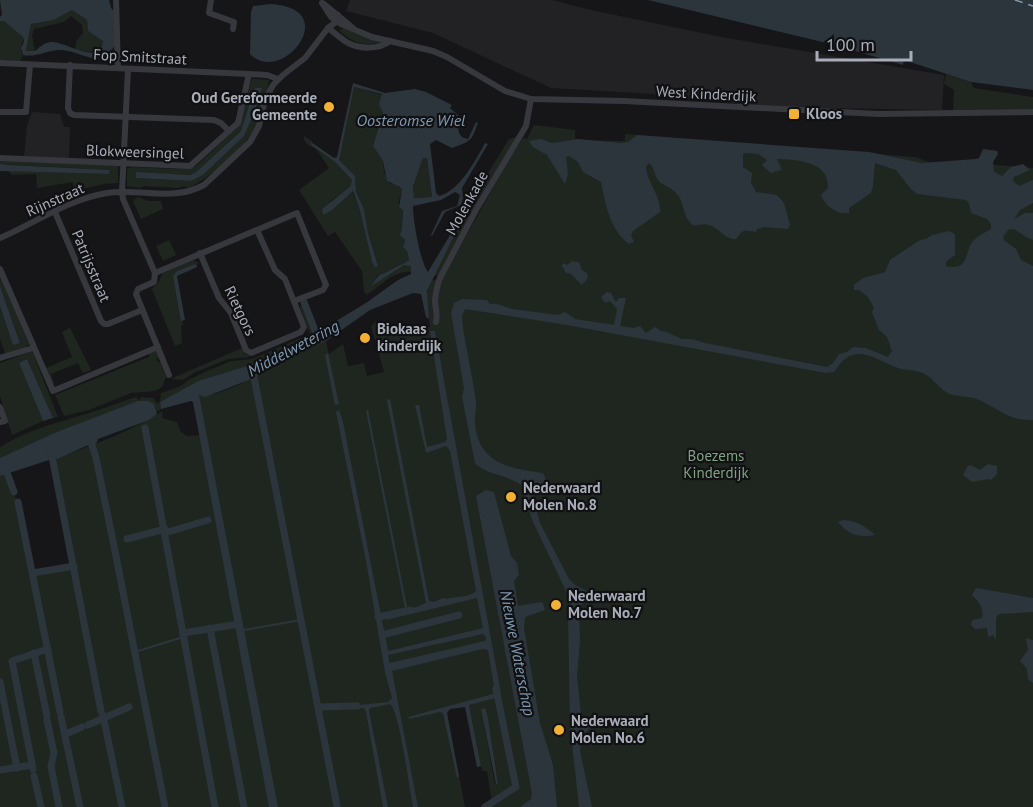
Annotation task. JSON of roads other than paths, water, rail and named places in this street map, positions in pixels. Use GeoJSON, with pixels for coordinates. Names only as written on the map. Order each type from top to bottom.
{"type":"FeatureCollection","features":[{"type":"Feature","properties":{"kind":"street"},"geometry":{"type":"LineString","coordinates":[[116,0],[118,68]]}},
{"type":"Feature","properties":{"kind":"street"},"geometry":{"type":"LineString","coordinates":[[211,0],[209,13],[234,22],[233,29]]}},
{"type":"Feature","properties":{"kind":"street","name":"West Kinderdijk"},"geometry":{"type":"LineString","coordinates":[[320,1],[337,17],[372,37],[433,51],[505,91],[531,99],[624,101],[878,114],[1033,112]]}},
{"type":"Feature","properties":{"kind":"street"},"geometry":{"type":"LineString","coordinates":[[278,79],[305,58],[328,28],[328,24],[337,17]]}},
{"type":"Feature","properties":{"kind":"street","name":"West Kinderdijk"},"geometry":{"type":"LineString","coordinates":[[328,28],[348,43],[358,46],[377,47],[390,42]]}},
{"type":"Feature","properties":{"kind":"street","name":"Fop Smitstraat"},"geometry":{"type":"LineString","coordinates":[[0,63],[267,75],[278,79]]}},
{"type":"Feature","properties":{"kind":"street"},"geometry":{"type":"LineString","coordinates":[[0,112],[26,112],[30,65]]}},
{"type":"Feature","properties":{"kind":"street"},"geometry":{"type":"LineString","coordinates":[[70,65],[69,113],[214,120],[229,131]]}},
{"type":"Feature","properties":{"kind":"street"},"geometry":{"type":"LineString","coordinates":[[128,69],[122,192],[155,273],[152,283],[136,292],[169,375]]}},
{"type":"Feature","properties":{"kind":"street","name":"Blokweersingel"},"geometry":{"type":"LineString","coordinates":[[0,158],[190,166],[238,123],[249,74]]}},
{"type":"Feature","properties":{"kind":"street","name":"Rijnstraat"},"geometry":{"type":"LineString","coordinates":[[0,238],[96,195],[122,192],[176,195],[204,185],[250,142],[255,134],[265,100],[278,79]]}},
{"type":"Feature","properties":{"kind":"street","name":"Molenkade"},"geometry":{"type":"LineString","coordinates":[[436,322],[436,288],[440,278],[476,210],[526,126],[531,99]]}},
{"type":"Feature","properties":{"kind":"street","name":"Patrijsstraat"},"geometry":{"type":"LineString","coordinates":[[55,212],[101,321],[108,324],[142,310]]}},
{"type":"Feature","properties":{"kind":"street"},"geometry":{"type":"LineString","coordinates":[[155,273],[297,213],[327,285],[323,290],[294,301]]}},
{"type":"Feature","properties":{"kind":"street","name":"Rietgors"},"geometry":{"type":"LineString","coordinates":[[200,254],[219,298],[231,313],[248,352],[304,330],[285,279],[275,270],[257,230]]}},
{"type":"Feature","properties":{"kind":"street"},"geometry":{"type":"LineString","coordinates":[[0,269],[53,391],[158,346]]}},
{"type":"Feature","properties":{"kind":"street"},"geometry":{"type":"LineString","coordinates":[[0,358],[33,348]]}},
{"type":"Feature","properties":{"kind":"street"},"geometry":{"type":"LineString","coordinates":[[0,407],[2,421]]}},
{"type":"Feature","properties":{"kind":"water"},"geometry":{"type":"Polygon","coordinates":[[[0,0],[109,0],[115,12],[115,46],[102,57],[96,58],[62,50],[23,55],[21,48],[24,42],[23,37],[4,21],[0,21],[2,15],[0,0]],[[72,10],[54,20],[31,24],[26,51],[35,51],[52,42],[81,51],[95,52],[103,41],[88,31],[87,20],[72,10]]]}},
{"type":"Feature","properties":{"kind":"water"},"geometry":{"type":"Polygon","coordinates":[[[648,0],[1033,0],[1033,90],[971,82],[904,60],[903,65],[835,45],[648,0]]]}},
{"type":"Feature","properties":{"kind":"water"},"geometry":{"type":"Polygon","coordinates":[[[270,4],[292,9],[303,18],[305,30],[300,43],[290,54],[277,61],[263,61],[250,54],[251,12],[253,6],[270,4]]]}},
{"type":"Feature","properties":{"kind":"water"},"geometry":{"type":"Polygon","coordinates":[[[353,83],[385,93],[415,89],[426,92],[452,105],[450,108],[459,116],[459,133],[464,138],[468,139],[476,122],[478,123],[470,140],[463,144],[452,148],[436,140],[430,144],[436,193],[439,196],[454,188],[485,143],[488,144],[462,188],[461,205],[445,212],[432,236],[442,211],[457,206],[460,195],[455,192],[441,200],[413,206],[420,250],[428,272],[453,230],[456,232],[427,291],[429,319],[426,317],[421,294],[413,293],[370,310],[326,341],[294,355],[254,378],[205,397],[199,395],[278,807],[269,807],[193,402],[161,409],[160,402],[198,381],[253,364],[328,326],[398,280],[411,274],[411,266],[404,265],[370,287],[379,275],[409,260],[407,251],[403,247],[405,240],[400,235],[403,210],[399,207],[402,190],[387,181],[383,161],[373,146],[383,113],[379,104],[382,94],[354,87],[339,160],[355,176],[356,192],[364,209],[368,233],[378,266],[375,267],[372,262],[353,191],[323,215],[322,209],[351,186],[352,180],[335,162],[311,145],[311,142],[334,158],[337,157],[353,83]],[[423,158],[413,187],[414,198],[432,197],[427,158],[423,158]]]}},
{"type":"Feature","properties":{"kind":"water"},"geometry":{"type":"Polygon","coordinates":[[[255,88],[262,88],[244,136],[203,175],[191,181],[136,178],[136,172],[190,175],[196,172],[241,131],[255,88]]]}},
{"type":"Feature","properties":{"kind":"water"},"geometry":{"type":"Polygon","coordinates":[[[637,135],[869,152],[922,163],[976,159],[979,158],[983,149],[997,151],[998,154],[993,162],[994,172],[1002,176],[1011,167],[1023,164],[1030,170],[1014,177],[1013,181],[1019,186],[1033,180],[1033,203],[1020,210],[1014,219],[1025,213],[1033,213],[1033,240],[1014,229],[1008,230],[1003,237],[1016,249],[1021,260],[1033,266],[1033,420],[1016,418],[977,399],[950,394],[925,374],[897,368],[868,355],[854,354],[847,357],[834,372],[826,373],[567,325],[465,309],[462,316],[463,328],[476,401],[475,421],[478,437],[483,448],[499,462],[519,469],[543,473],[545,483],[531,490],[540,523],[569,579],[589,592],[589,597],[580,606],[579,613],[580,641],[577,676],[581,715],[594,720],[592,726],[582,736],[580,751],[592,807],[579,807],[570,724],[568,616],[570,604],[533,522],[521,485],[484,470],[475,463],[462,397],[464,388],[451,313],[454,303],[462,299],[487,300],[490,304],[512,309],[558,315],[565,312],[575,319],[614,325],[617,309],[610,301],[605,303],[601,297],[607,292],[611,293],[616,302],[619,298],[626,298],[620,326],[634,328],[640,326],[646,333],[655,327],[682,339],[692,339],[827,367],[839,354],[853,347],[866,348],[888,357],[892,351],[887,337],[879,330],[872,312],[874,308],[868,297],[859,290],[854,290],[854,285],[863,278],[885,272],[890,260],[920,240],[949,231],[955,234],[955,255],[946,262],[946,266],[960,266],[966,259],[974,240],[991,229],[991,224],[987,219],[971,213],[966,200],[917,194],[896,170],[875,163],[871,193],[849,208],[849,213],[840,213],[828,206],[823,199],[821,195],[828,188],[827,179],[824,173],[812,164],[777,159],[781,170],[771,173],[762,165],[767,160],[758,154],[745,153],[743,154],[743,167],[752,173],[751,183],[756,192],[777,195],[784,203],[790,225],[788,229],[764,227],[757,229],[756,232],[744,231],[736,239],[732,239],[709,225],[693,225],[687,218],[678,195],[659,182],[649,163],[646,167],[647,173],[660,206],[660,212],[633,231],[631,235],[634,242],[629,244],[613,224],[601,182],[583,172],[578,162],[569,156],[566,157],[568,174],[565,184],[547,155],[533,147],[529,141],[541,139],[552,143],[578,139],[621,143],[628,142],[637,135]]]}},
{"type":"Feature","properties":{"kind":"water"},"geometry":{"type":"Polygon","coordinates":[[[0,164],[110,170],[109,174],[0,171],[0,164]]]}},
{"type":"Feature","properties":{"kind":"water"},"geometry":{"type":"Polygon","coordinates":[[[572,261],[579,262],[582,270],[587,273],[588,278],[582,285],[571,274],[566,273],[562,266],[563,263],[567,265],[572,261]]]}},
{"type":"Feature","properties":{"kind":"water"},"geometry":{"type":"Polygon","coordinates":[[[196,264],[197,267],[177,276],[185,320],[181,321],[173,276],[177,271],[196,264]]]}},
{"type":"Feature","properties":{"kind":"water"},"geometry":{"type":"Polygon","coordinates":[[[0,286],[20,343],[13,345],[0,306],[0,286]]]}},
{"type":"Feature","properties":{"kind":"water"},"geometry":{"type":"Polygon","coordinates":[[[430,331],[435,331],[501,694],[499,697],[469,705],[481,766],[477,767],[465,707],[450,709],[447,713],[459,777],[457,778],[443,713],[409,719],[408,717],[493,694],[495,692],[488,650],[482,649],[392,671],[418,807],[413,807],[401,735],[390,704],[370,708],[369,711],[388,807],[383,807],[366,712],[364,708],[350,708],[350,706],[388,702],[392,698],[385,672],[366,561],[336,412],[339,410],[343,422],[388,651],[483,628],[477,598],[386,620],[386,616],[403,612],[405,608],[366,411],[368,410],[407,607],[411,609],[426,603],[387,400],[390,399],[429,601],[434,602],[443,598],[466,596],[476,591],[450,451],[446,446],[426,453],[415,405],[419,405],[427,447],[445,442],[447,439],[430,331]],[[483,634],[388,655],[390,667],[483,646],[486,645],[486,637],[483,634]]]}},
{"type":"Feature","properties":{"kind":"water"},"geometry":{"type":"Polygon","coordinates":[[[328,353],[339,404],[335,405],[325,355],[328,353]]]}},
{"type":"Feature","properties":{"kind":"water"},"geometry":{"type":"Polygon","coordinates":[[[27,359],[53,418],[43,421],[19,363],[27,359]]]}},
{"type":"Feature","properties":{"kind":"water"},"geometry":{"type":"Polygon","coordinates":[[[138,401],[148,401],[154,404],[157,414],[149,420],[98,439],[96,444],[57,459],[0,476],[0,458],[54,433],[138,401]]]}},
{"type":"Feature","properties":{"kind":"water"},"geometry":{"type":"Polygon","coordinates":[[[988,464],[997,466],[997,474],[991,480],[972,482],[963,475],[970,465],[980,470],[988,464]]]}},
{"type":"Feature","properties":{"kind":"water","name":"Nieuwe Waterschap"},"geometry":{"type":"Polygon","coordinates":[[[486,490],[494,492],[511,556],[517,563],[519,575],[514,581],[518,606],[541,602],[545,610],[525,617],[524,628],[540,723],[553,765],[557,807],[520,807],[531,799],[532,793],[476,496],[486,490]]]}},
{"type":"Feature","properties":{"kind":"water"},"geometry":{"type":"Polygon","coordinates":[[[843,520],[860,524],[875,535],[859,536],[850,533],[838,522],[843,520]]]}},
{"type":"Feature","properties":{"kind":"water"},"geometry":{"type":"Polygon","coordinates":[[[976,588],[1033,598],[1033,612],[999,614],[996,618],[996,640],[993,635],[988,637],[987,628],[975,629],[971,625],[972,620],[982,618],[980,605],[972,595],[976,588]]]}},
{"type":"Feature","properties":{"kind":"water"},"geometry":{"type":"Polygon","coordinates":[[[1026,638],[1033,640],[1033,683],[1028,679],[1027,669],[1020,661],[1028,650],[1026,638]]]}},
{"type":"Feature","properties":{"kind":"water"},"geometry":{"type":"Polygon","coordinates":[[[485,708],[498,784],[496,784],[481,709],[485,708]]]}},
{"type":"Feature","properties":{"kind":"waterway","name":"Middelwetering"},"geometry":{"type":"LineString","coordinates":[[304,302],[318,338]]}},
{"type":"Feature","properties":{"kind":"waterway","name":"Middelwetering"},"geometry":{"type":"LineString","coordinates":[[253,372],[337,806]]}},
{"type":"Feature","properties":{"kind":"waterway"},"geometry":{"type":"LineString","coordinates":[[145,428],[215,807]]}},
{"type":"Feature","properties":{"kind":"waterway"},"geometry":{"type":"LineString","coordinates":[[90,439],[113,541],[165,807]]}},
{"type":"Feature","properties":{"kind":"waterway"},"geometry":{"type":"LineString","coordinates":[[51,451],[101,711]]}},
{"type":"Feature","properties":{"kind":"waterway"},"geometry":{"type":"LineString","coordinates":[[5,467],[14,492]]}},
{"type":"Feature","properties":{"kind":"waterway"},"geometry":{"type":"LineString","coordinates":[[18,502],[60,712]]}},
{"type":"Feature","properties":{"kind":"waterway"},"geometry":{"type":"LineString","coordinates":[[127,539],[165,529],[168,532],[208,520]]}},
{"type":"Feature","properties":{"kind":"waterway"},"geometry":{"type":"LineString","coordinates":[[33,573],[74,566]]}},
{"type":"Feature","properties":{"kind":"waterway"},"geometry":{"type":"LineString","coordinates":[[378,617],[411,610]]}},
{"type":"Feature","properties":{"kind":"waterway"},"geometry":{"type":"LineString","coordinates":[[382,635],[459,615]]}},
{"type":"Feature","properties":{"kind":"waterway"},"geometry":{"type":"LineString","coordinates":[[244,630],[301,620]]}},
{"type":"Feature","properties":{"kind":"waterway"},"geometry":{"type":"LineString","coordinates":[[183,633],[239,624]]}},
{"type":"Feature","properties":{"kind":"waterway"},"geometry":{"type":"LineString","coordinates":[[210,628],[244,807]]}},
{"type":"Feature","properties":{"kind":"waterway"},"geometry":{"type":"LineString","coordinates":[[135,652],[183,637]]}},
{"type":"Feature","properties":{"kind":"waterway"},"geometry":{"type":"LineString","coordinates":[[388,667],[488,644]]}},
{"type":"Feature","properties":{"kind":"waterway"},"geometry":{"type":"LineString","coordinates":[[33,769],[12,661],[48,649]]}},
{"type":"Feature","properties":{"kind":"waterway"},"geometry":{"type":"LineString","coordinates":[[34,653],[47,716]]}},
{"type":"Feature","properties":{"kind":"waterway"},"geometry":{"type":"LineString","coordinates":[[0,682],[17,768]]}},
{"type":"Feature","properties":{"kind":"waterway"},"geometry":{"type":"LineString","coordinates":[[485,807],[516,787],[496,689]]}},
{"type":"Feature","properties":{"kind":"waterway"},"geometry":{"type":"LineString","coordinates":[[318,707],[357,706]]}},
{"type":"Feature","properties":{"kind":"waterway"},"geometry":{"type":"LineString","coordinates":[[88,725],[129,707]]}},
{"type":"Feature","properties":{"kind":"waterway"},"geometry":{"type":"LineString","coordinates":[[103,715],[122,807]]}},
{"type":"Feature","properties":{"kind":"waterway"},"geometry":{"type":"LineString","coordinates":[[61,717],[80,807]]}},
{"type":"Feature","properties":{"kind":"waterway"},"geometry":{"type":"LineString","coordinates":[[47,720],[54,753],[51,766],[59,807]]}},
{"type":"Feature","properties":{"kind":"waterway"},"geometry":{"type":"LineString","coordinates":[[66,734],[82,727]]}},
{"type":"Feature","properties":{"kind":"waterway"},"geometry":{"type":"LineString","coordinates":[[0,770],[32,765]]}},
{"type":"Feature","properties":{"kind":"waterway"},"geometry":{"type":"LineString","coordinates":[[34,776],[41,807]]}},
{"type":"Feature","properties":{"kind":"place","name":"Oud Gereformeerde Gemeente"},"geometry":{"type":"Point","coordinates":[329,107]}},
{"type":"Feature","properties":{"kind":"place","name":"Kloos"},"geometry":{"type":"Point","coordinates":[794,114]}},
{"type":"Feature","properties":{"kind":"place","name":"Biokaas kinderdijk"},"geometry":{"type":"Point","coordinates":[365,338]}},
{"type":"Feature","properties":{"kind":"place","name":"Nederwaard Molen No.8"},"geometry":{"type":"Point","coordinates":[511,497]}},
{"type":"Feature","properties":{"kind":"place","name":"Nederwaard Molen No.7"},"geometry":{"type":"Point","coordinates":[556,605]}},
{"type":"Feature","properties":{"kind":"place","name":"Nederwaard Molen No.6"},"geometry":{"type":"Point","coordinates":[559,730]}},
{"type":"Feature","properties":{"kind":"water label","name":"Oosteromse Wiel"},"geometry":{"type":"Point","coordinates":[411,120]}},
{"type":"Feature","properties":{"kind":"park label","name":"Boezems Kinderdijk"},"geometry":{"type":"Point","coordinates":[716,464]}}]}
